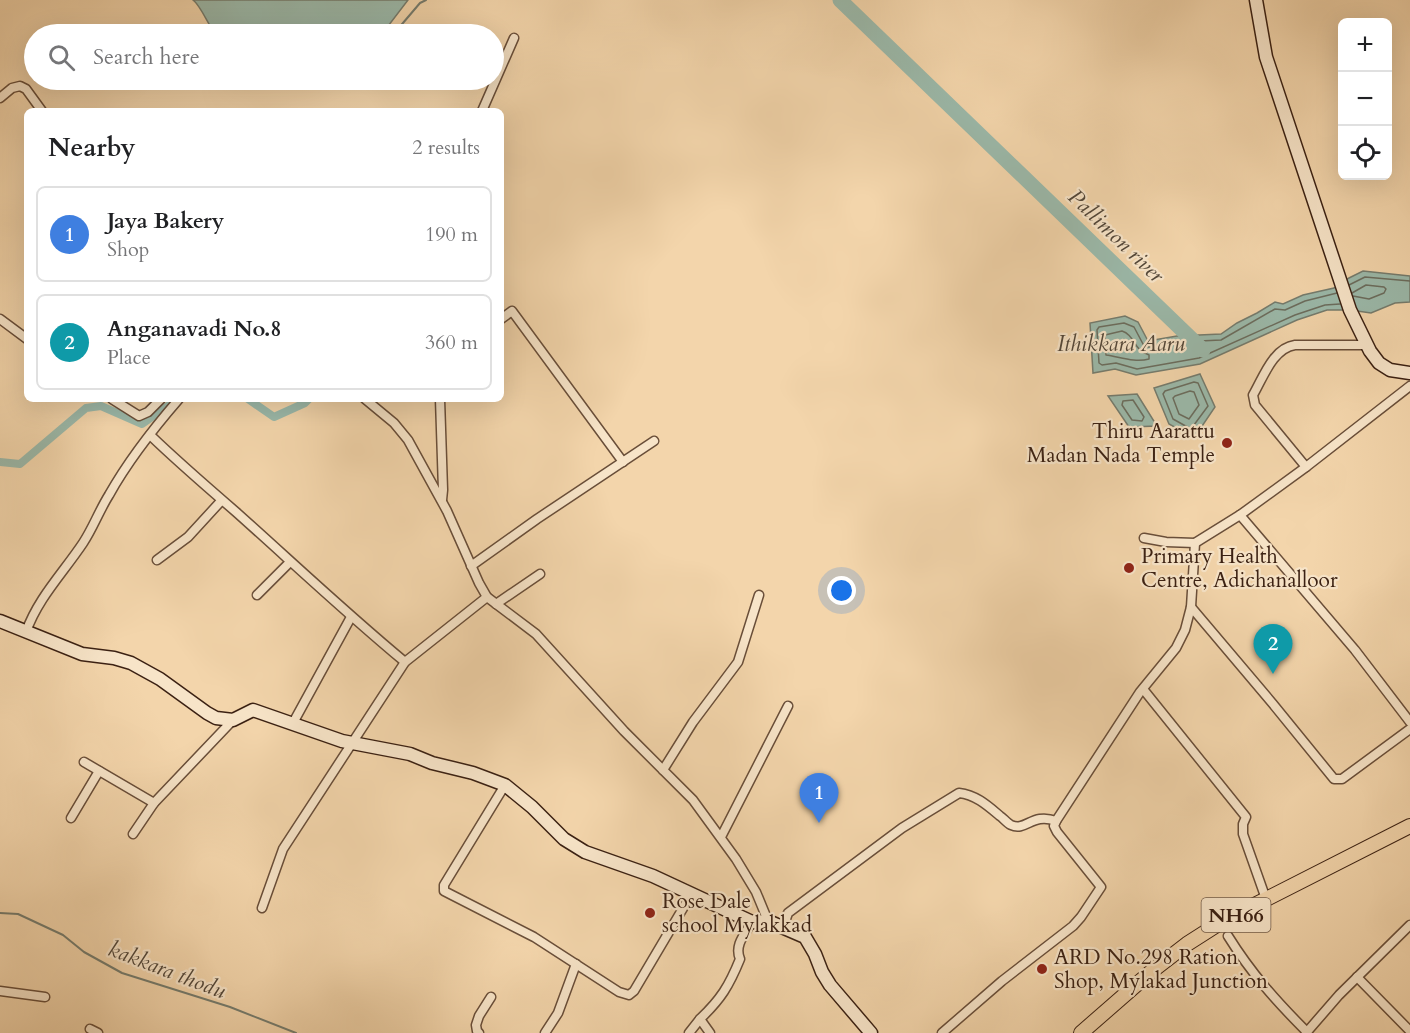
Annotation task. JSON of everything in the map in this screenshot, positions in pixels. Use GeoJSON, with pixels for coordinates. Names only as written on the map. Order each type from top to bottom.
{"type":"FeatureCollection","features":[{"type":"Feature","properties":{"kind":"highway","name":"NH66"},"geometry":{"type":"LineString","coordinates":[[1081,1033],[1152,971],[1187,944],[1223,921],[1410,826]]}},
{"type":"Feature","properties":{"kind":"main road"},"geometry":{"type":"LineString","coordinates":[[1256,0],[1266,57],[1350,309],[1367,345],[1379,363],[1390,370],[1410,373]]}},
{"type":"Feature","properties":{"kind":"main road"},"geometry":{"type":"LineString","coordinates":[[0,621],[82,654],[114,658],[131,663],[160,679],[216,718],[233,720],[253,710],[353,742],[410,754],[432,763],[473,773],[505,786],[532,807],[564,839],[585,852],[653,876],[752,922],[768,921],[805,937],[830,985],[871,1033]]}},
{"type":"Feature","properties":{"kind":"street"},"geometry":{"type":"LineString","coordinates":[[504,61],[514,38]]}},
{"type":"Feature","properties":{"kind":"street"},"geometry":{"type":"LineString","coordinates":[[0,98],[12,88],[20,86],[24,89]]}},
{"type":"Feature","properties":{"kind":"street"},"geometry":{"type":"LineString","coordinates":[[26,90],[40,108]]}},
{"type":"Feature","properties":{"kind":"street"},"geometry":{"type":"LineString","coordinates":[[483,108],[491,90]]}},
{"type":"Feature","properties":{"kind":"street"},"geometry":{"type":"LineString","coordinates":[[504,317],[513,311],[623,462]]}},
{"type":"Feature","properties":{"kind":"street"},"geometry":{"type":"LineString","coordinates":[[0,319],[24,337]]}},
{"type":"Feature","properties":{"kind":"street"},"geometry":{"type":"LineString","coordinates":[[1306,467],[1255,405],[1252,395],[1278,354],[1285,348],[1295,345],[1367,345]]}},
{"type":"Feature","properties":{"kind":"street"},"geometry":{"type":"LineString","coordinates":[[1144,538],[1166,542],[1195,543],[1240,515],[1306,467],[1410,386]]}},
{"type":"Feature","properties":{"kind":"street"},"geometry":{"type":"LineString","coordinates":[[116,402],[139,417],[158,402]]}},
{"type":"Feature","properties":{"kind":"street"},"geometry":{"type":"LineString","coordinates":[[26,632],[38,606],[94,525],[109,494],[150,435],[177,402]]}},
{"type":"Feature","properties":{"kind":"street"},"geometry":{"type":"LineString","coordinates":[[369,402],[394,423],[408,440],[442,501],[487,597],[536,634],[624,731],[693,800],[721,837],[756,892],[768,921]]}},
{"type":"Feature","properties":{"kind":"street"},"geometry":{"type":"LineString","coordinates":[[440,402],[443,446],[442,501]]}},
{"type":"Feature","properties":{"kind":"street"},"geometry":{"type":"LineString","coordinates":[[150,435],[351,617],[405,662]]}},
{"type":"Feature","properties":{"kind":"street"},"geometry":{"type":"LineString","coordinates":[[471,566],[654,441]]}},
{"type":"Feature","properties":{"kind":"street"},"geometry":{"type":"LineString","coordinates":[[157,560],[188,537],[221,501]]}},
{"type":"Feature","properties":{"kind":"street"},"geometry":{"type":"LineString","coordinates":[[1240,515],[1355,650],[1410,722]]}},
{"type":"Feature","properties":{"kind":"street"},"geometry":{"type":"LineString","coordinates":[[942,1033],[1002,981],[1073,926],[1101,887],[1057,832],[1056,821],[1143,689],[1176,648],[1186,628],[1191,607],[1195,543]]}},
{"type":"Feature","properties":{"kind":"street"},"geometry":{"type":"LineString","coordinates":[[257,595],[290,562]]}},
{"type":"Feature","properties":{"kind":"street"},"geometry":{"type":"LineString","coordinates":[[496,604],[540,574]]}},
{"type":"Feature","properties":{"kind":"street"},"geometry":{"type":"LineString","coordinates":[[663,770],[693,722],[738,662],[759,595]]}},
{"type":"Feature","properties":{"kind":"street"},"geometry":{"type":"LineString","coordinates":[[262,908],[283,849],[405,662],[487,597]]}},
{"type":"Feature","properties":{"kind":"street"},"geometry":{"type":"LineString","coordinates":[[1191,607],[1334,779],[1342,779],[1410,729]]}},
{"type":"Feature","properties":{"kind":"street"},"geometry":{"type":"LineString","coordinates":[[293,723],[351,617]]}},
{"type":"Feature","properties":{"kind":"street"},"geometry":{"type":"LineString","coordinates":[[1143,689],[1246,817],[1243,834],[1266,899]]}},
{"type":"Feature","properties":{"kind":"street"},"geometry":{"type":"LineString","coordinates":[[721,837],[788,706]]}},
{"type":"Feature","properties":{"kind":"street"},"geometry":{"type":"LineString","coordinates":[[133,834],[154,803],[233,720]]}},
{"type":"Feature","properties":{"kind":"street"},"geometry":{"type":"LineString","coordinates":[[84,762],[154,803]]}},
{"type":"Feature","properties":{"kind":"street"},"geometry":{"type":"LineString","coordinates":[[71,818],[99,771]]}},
{"type":"Feature","properties":{"kind":"street"},"geometry":{"type":"LineString","coordinates":[[505,786],[443,888],[450,894],[534,937],[619,992],[629,995],[634,991],[692,893]]}},
{"type":"Feature","properties":{"kind":"street"},"geometry":{"type":"LineString","coordinates":[[783,928],[788,913],[902,828],[959,793],[970,794],[984,802],[1012,825],[1024,826],[1035,818],[1056,821]]}},
{"type":"Feature","properties":{"kind":"street"},"geometry":{"type":"LineString","coordinates":[[689,1033],[700,1018],[718,1002],[730,981],[740,959],[736,952],[738,945],[752,922]]}},
{"type":"Feature","properties":{"kind":"street"},"geometry":{"type":"LineString","coordinates":[[1228,936],[1248,968],[1267,992],[1306,1033],[1357,977],[1410,926]]}},
{"type":"Feature","properties":{"kind":"street"},"geometry":{"type":"LineString","coordinates":[[545,1033],[558,1013],[576,964]]}},
{"type":"Feature","properties":{"kind":"street"},"geometry":{"type":"LineString","coordinates":[[1357,977],[1410,1032]]}},
{"type":"Feature","properties":{"kind":"street"},"geometry":{"type":"LineString","coordinates":[[0,991],[45,998]]}},
{"type":"Feature","properties":{"kind":"street"},"geometry":{"type":"LineString","coordinates":[[479,1033],[476,1025],[491,997]]}},
{"type":"Feature","properties":{"kind":"street"},"geometry":{"type":"LineString","coordinates":[[700,1018],[710,1033]]}},
{"type":"Feature","properties":{"kind":"water"},"geometry":{"type":"Polygon","coordinates":[[[193,0],[408,0],[390,24],[209,24],[193,0]]]}},
{"type":"Feature","properties":{"kind":"water","name":"Ithikkara Aaru"},"geometry":{"type":"Polygon","coordinates":[[[1363,271],[1410,276],[1410,302],[1395,303],[1371,313],[1327,310],[1297,320],[1200,364],[1136,375],[1115,369],[1093,373],[1090,323],[1125,316],[1138,322],[1148,341],[1177,336],[1221,334],[1275,302],[1283,304],[1303,295],[1334,288],[1363,271]]]}},
{"type":"Feature","properties":{"kind":"water"},"geometry":{"type":"Polygon","coordinates":[[[1200,374],[1215,407],[1194,438],[1169,424],[1154,388],[1200,374]]]}},
{"type":"Feature","properties":{"kind":"water"},"geometry":{"type":"Polygon","coordinates":[[[1137,394],[1157,426],[1129,427],[1108,396],[1137,394]]]}},
{"type":"Feature","properties":{"kind":"waterway"},"geometry":{"type":"LineString","coordinates":[[402,24],[420,3],[426,0]]}},
{"type":"Feature","properties":{"kind":"waterway","name":"Pallimon river"},"geometry":{"type":"LineString","coordinates":[[840,0],[1203,350]]}},
{"type":"Feature","properties":{"kind":"waterway"},"geometry":{"type":"LineString","coordinates":[[0,462],[20,464],[86,408],[101,406],[142,424],[174,402]]}},
{"type":"Feature","properties":{"kind":"waterway"},"geometry":{"type":"LineString","coordinates":[[252,402],[274,417],[306,402]]}},
{"type":"Feature","properties":{"kind":"waterway","name":"kakkara thodu"},"geometry":{"type":"LineString","coordinates":[[0,913],[18,914],[63,935],[84,952],[122,973],[230,1007],[296,1033]]}},
{"type":"Feature","properties":{"kind":"place","name":"Thiru Aarattu Madan Nada Temple"},"geometry":{"type":"Point","coordinates":[1227,443]}},
{"type":"Feature","properties":{"kind":"place","name":"Primary Health Centre, Adichanalloor"},"geometry":{"type":"Point","coordinates":[1129,568]}},
{"type":"Feature","properties":{"kind":"place","name":"Anganavadi No.8"},"geometry":{"type":"Point","coordinates":[1273,674]}},
{"type":"Feature","properties":{"kind":"place","name":"Jaya Bakery"},"geometry":{"type":"Point","coordinates":[819,823]}},
{"type":"Feature","properties":{"kind":"place","name":"Rose Dale school Mylakkad"},"geometry":{"type":"Point","coordinates":[650,913]}},
{"type":"Feature","properties":{"kind":"place","name":"ARD No.298 Ration Shop, Mylakad Junction"},"geometry":{"type":"Point","coordinates":[1042,969]}}]}
